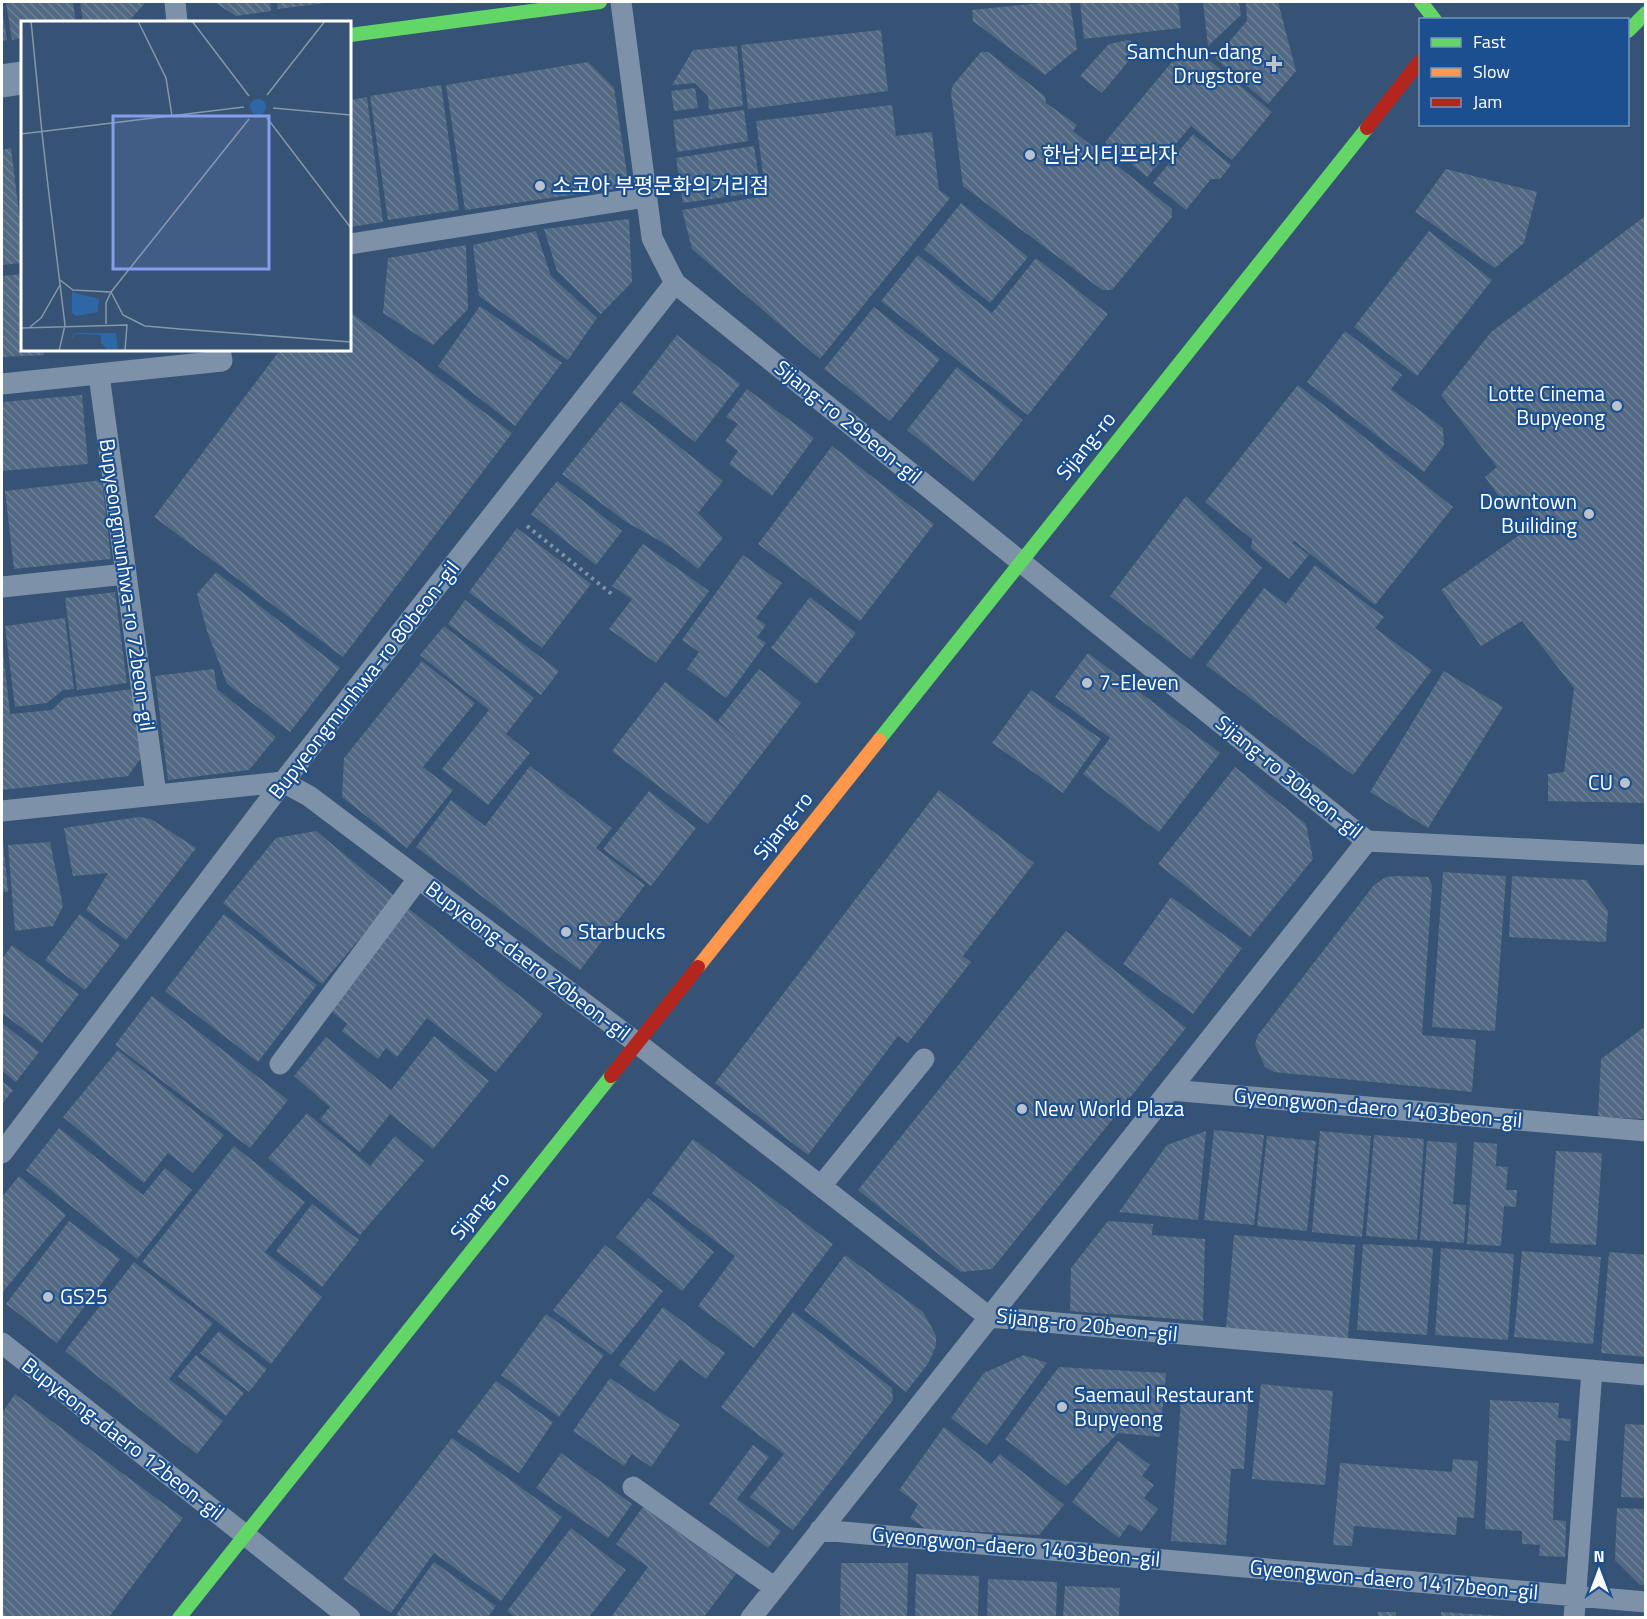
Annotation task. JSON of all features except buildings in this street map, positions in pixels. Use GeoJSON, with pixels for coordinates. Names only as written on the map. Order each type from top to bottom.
{"type":"FeatureCollection","features":[{"type":"Feature","properties":{"kind":"street"},"geometry":{"type":"LineString","coordinates":[[351,35],[600,2]]}},
{"type":"Feature","properties":{"kind":"street"},"geometry":{"type":"LineString","coordinates":[[1421,2],[1433,18]]}},
{"type":"Feature","properties":{"kind":"street"},"geometry":{"type":"LineString","coordinates":[[1640,43],[1629,31],[1646,13]]}},
{"type":"Feature","properties":{"kind":"street","name":"Sijang-ro"},"geometry":{"type":"LineString","coordinates":[[179,1617],[1419,62]]}},
{"type":"Feature","properties":{"kind":"street"},"geometry":{"type":"LineString","coordinates":[[2,81],[21,78]]}},
{"type":"Feature","properties":{"kind":"lane"},"geometry":{"type":"LineString","coordinates":[[175,2],[177,21]]}},
{"type":"Feature","properties":{"kind":"lane"},"geometry":{"type":"LineString","coordinates":[[621,2],[652,238],[675,283]]}},
{"type":"Feature","properties":{"kind":"lane"},"geometry":{"type":"LineString","coordinates":[[351,244],[646,197]]}},
{"type":"Feature","properties":{"kind":"lane","name":"Sijang-ro 29beon-gil"},"geometry":{"type":"LineString","coordinates":[[675,283],[1021,562]]}},
{"type":"Feature","properties":{"kind":"lane","name":"Bupyeongmunhwa-ro 80beon-gil"},"geometry":{"type":"LineString","coordinates":[[2,1153],[283,782],[675,283]]}},
{"type":"Feature","properties":{"kind":"lane"},"geometry":{"type":"LineString","coordinates":[[2,384],[222,361],[220,351]]}},
{"type":"Feature","properties":{"kind":"lane","name":"Bupyeongmunhwa-ro 72beon-gil"},"geometry":{"type":"LineString","coordinates":[[99,375],[156,795]]}},
{"type":"Feature","properties":{"kind":"lane","name":"Sijang-ro 30beon-gil"},"geometry":{"type":"LineString","coordinates":[[1021,562],[1367,841],[1646,855]]}},
{"type":"Feature","properties":{"kind":"lane"},"geometry":{"type":"LineString","coordinates":[[2,587],[126,574]]}},
{"type":"Feature","properties":{"kind":"lane"},"geometry":{"type":"LineString","coordinates":[[2,811],[283,782]]}},
{"type":"Feature","properties":{"kind":"lane","name":"Bupyeong-daero 20beon-gil"},"geometry":{"type":"LineString","coordinates":[[283,782],[309,796],[637,1043]]}},
{"type":"Feature","properties":{"kind":"lane"},"geometry":{"type":"LineString","coordinates":[[751,1617],[1367,841]]}},
{"type":"Feature","properties":{"kind":"lane","name":"Bupyeong-daero 20beon-gil"},"geometry":{"type":"LineString","coordinates":[[279,1064],[418,879]]}},
{"type":"Feature","properties":{"kind":"lane","name":"Sijang-ro 20beon-gil"},"geometry":{"type":"LineString","coordinates":[[637,1043],[989,1317],[1646,1375]]}},
{"type":"Feature","properties":{"kind":"lane"},"geometry":{"type":"LineString","coordinates":[[821,1186],[924,1059]]}},
{"type":"Feature","properties":{"kind":"lane","name":"Gyeongwon-daero 1403beon-gil"},"geometry":{"type":"LineString","coordinates":[[1170,1090],[1646,1131]]}},
{"type":"Feature","properties":{"kind":"lane","name":"Bupyeong-daero 12beon-gil"},"geometry":{"type":"LineString","coordinates":[[2,1343],[350,1617]]}},
{"type":"Feature","properties":{"kind":"lane"},"geometry":{"type":"LineString","coordinates":[[1575,1617],[1592,1370]]}},
{"type":"Feature","properties":{"kind":"lane"},"geometry":{"type":"LineString","coordinates":[[633,1487],[775,1588]]}},
{"type":"Feature","properties":{"kind":"lane","name":"Gyeongwon-daero 1403beon-gil"},"geometry":{"type":"LineString","coordinates":[[820,1530],[1212,1564]]}},
{"type":"Feature","properties":{"kind":"lane","name":"Gyeongwon-daero 1417beon-gil"},"geometry":{"type":"LineString","coordinates":[[1212,1564],[1646,1602]]}},
{"type":"Feature","properties":{"kind":"path"},"geometry":{"type":"LineString","coordinates":[[501,504],[613,595]]}},
{"type":"Feature","properties":{"kind":"traffic: fast"},"geometry":{"type":"LineString","coordinates":[[351,35],[600,2]]}},
{"type":"Feature","properties":{"kind":"traffic: fast"},"geometry":{"type":"LineString","coordinates":[[1421,2],[1433,18]]}},
{"type":"Feature","properties":{"kind":"traffic: fast"},"geometry":{"type":"LineString","coordinates":[[1629,30],[1646,13]]}},
{"type":"Feature","properties":{"kind":"traffic: fast"},"geometry":{"type":"LineString","coordinates":[[879,740],[1367,128]]}},
{"type":"Feature","properties":{"kind":"traffic: fast"},"geometry":{"type":"LineString","coordinates":[[179,1618],[611,1076]]}},
{"type":"Feature","properties":{"kind":"traffic: slow"},"geometry":{"type":"LineString","coordinates":[[698,967],[879,740]]}},
{"type":"Feature","properties":{"kind":"traffic: jam"},"geometry":{"type":"LineString","coordinates":[[1367,128],[1419,62]]}},
{"type":"Feature","properties":{"kind":"traffic: jam"},"geometry":{"type":"LineString","coordinates":[[611,1076],[698,967]]}},
{"type":"Feature","properties":{"kind":"place","name":"Samchun-dang Drugstore"},"geometry":{"type":"Point","coordinates":[1274,64]}},
{"type":"Feature","properties":{"kind":"place","name":"한남시티프라자"},"geometry":{"type":"Point","coordinates":[1030,155]}},
{"type":"Feature","properties":{"kind":"place","name":"소코아 부평문화의거리점"},"geometry":{"type":"Point","coordinates":[540,186]}},
{"type":"Feature","properties":{"kind":"place","name":"Lotte Cinema Bupyeong"},"geometry":{"type":"Point","coordinates":[1617,406]}},
{"type":"Feature","properties":{"kind":"place","name":"Downtown Builiding"},"geometry":{"type":"Point","coordinates":[1589,514]}},
{"type":"Feature","properties":{"kind":"place","name":"7-Eleven"},"geometry":{"type":"Point","coordinates":[1087,683]}},
{"type":"Feature","properties":{"kind":"place","name":"CU"},"geometry":{"type":"Point","coordinates":[1625,783]}},
{"type":"Feature","properties":{"kind":"place","name":"Starbucks"},"geometry":{"type":"Point","coordinates":[566,932]}},
{"type":"Feature","properties":{"kind":"place","name":"New World Plaza"},"geometry":{"type":"Point","coordinates":[1022,1109]}},
{"type":"Feature","properties":{"kind":"place","name":"GS25"},"geometry":{"type":"Point","coordinates":[48,1297]}},
{"type":"Feature","properties":{"kind":"place","name":"Saemaul Restaurant Bupyeong"},"geometry":{"type":"Point","coordinates":[1062,1407]}}]}
